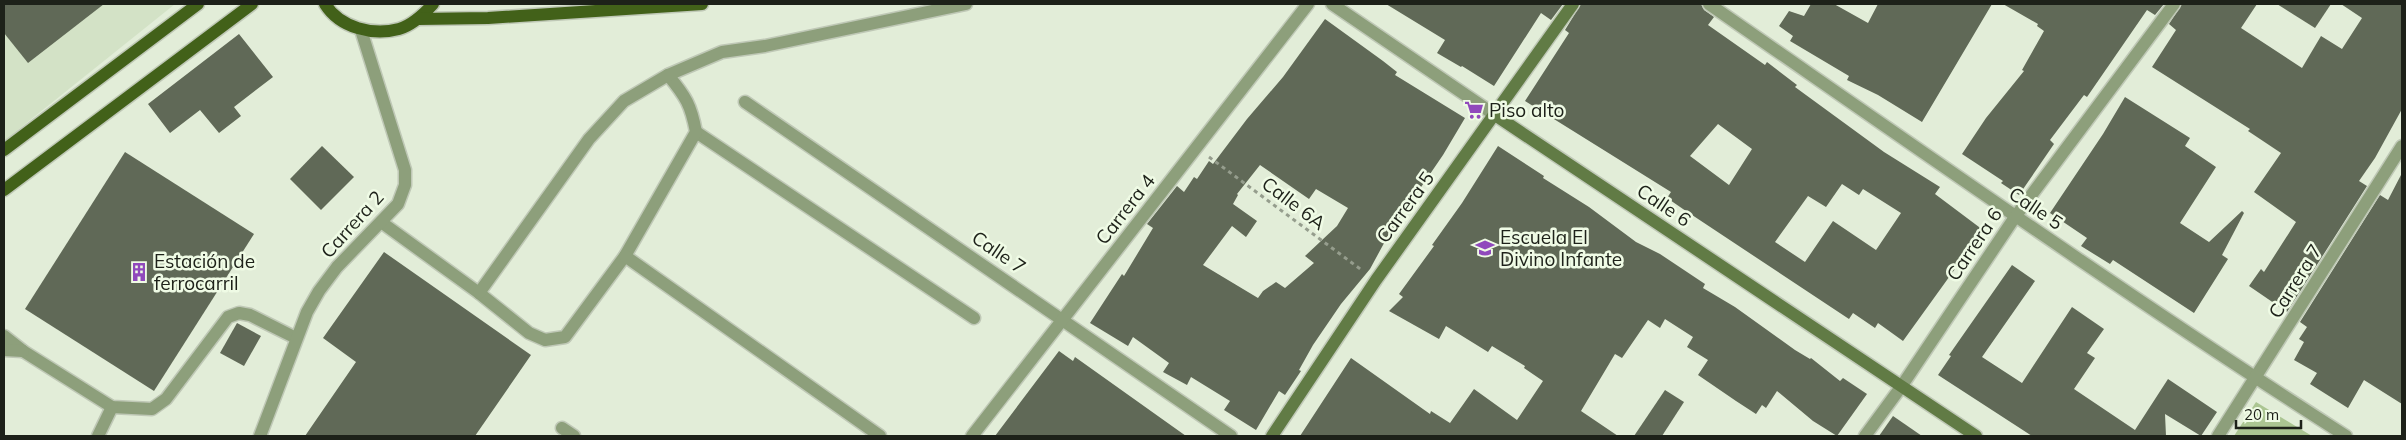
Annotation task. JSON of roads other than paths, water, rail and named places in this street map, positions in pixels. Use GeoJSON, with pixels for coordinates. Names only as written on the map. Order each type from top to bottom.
{"type":"FeatureCollection","features":[{"type":"Feature","properties":{"kind":"main road"},"geometry":{"type":"LineString","coordinates":[[4,150],[198,4]]}},
{"type":"Feature","properties":{"kind":"main road"},"geometry":{"type":"LineString","coordinates":[[4,190],[252,4]]}},
{"type":"Feature","properties":{"kind":"main road"},"geometry":{"type":"LineString","coordinates":[[325,4],[343,21],[361,30],[381,32],[400,29],[418,19],[433,4]]}},
{"type":"Feature","properties":{"kind":"main road"},"geometry":{"type":"LineString","coordinates":[[613,4],[628,7]]}},
{"type":"Feature","properties":{"kind":"main road"},"geometry":{"type":"LineString","coordinates":[[418,19],[488,18],[628,7],[702,4]]}},
{"type":"Feature","properties":{"kind":"street"},"geometry":{"type":"LineString","coordinates":[[479,292],[589,139],[624,101],[668,75],[722,52],[764,46],[966,4]]}},
{"type":"Feature","properties":{"kind":"street","name":"Carrera 4"},"geometry":{"type":"LineString","coordinates":[[972,436],[1308,4]]}},
{"type":"Feature","properties":{"kind":"street","name":"Calle 6"},"geometry":{"type":"LineString","coordinates":[[1332,4],[1976,436]]}},
{"type":"Feature","properties":{"kind":"street","name":"Carrera 5"},"geometry":{"type":"LineString","coordinates":[[1272,436],[1376,280],[1572,4]]}},
{"type":"Feature","properties":{"kind":"street","name":"Calle 5"},"geometry":{"type":"LineString","coordinates":[[1709,4],[2015,217],[2346,436]]}},
{"type":"Feature","properties":{"kind":"street","name":"Carrera 6"},"geometry":{"type":"LineString","coordinates":[[1865,436],[1901,387],[2015,217],[2174,4]]}},
{"type":"Feature","properties":{"kind":"street","name":"Carrera 2"},"geometry":{"type":"LineString","coordinates":[[260,436],[296,338],[319,291],[337,267],[398,204],[405,185],[405,170],[361,30]]}},
{"type":"Feature","properties":{"kind":"street"},"geometry":{"type":"LineString","coordinates":[[668,75],[686,97],[696,132],[974,318]]}},
{"type":"Feature","properties":{"kind":"street","name":"Calle 7"},"geometry":{"type":"LineString","coordinates":[[745,102],[1231,436]]}},
{"type":"Feature","properties":{"kind":"street"},"geometry":{"type":"LineString","coordinates":[[381,222],[479,292],[529,332],[545,340],[565,338],[625,256],[696,132]]}},
{"type":"Feature","properties":{"kind":"street","name":"Carrera 7"},"geometry":{"type":"LineString","coordinates":[[2218,436],[2402,146]]}},
{"type":"Feature","properties":{"kind":"street"},"geometry":{"type":"LineString","coordinates":[[625,256],[880,436]]}},
{"type":"Feature","properties":{"kind":"street"},"geometry":{"type":"LineString","coordinates":[[4,336],[22,351],[112,408],[152,409],[166,400],[221,324],[228,318],[239,313],[250,315],[296,338]]}},
{"type":"Feature","properties":{"kind":"street"},"geometry":{"type":"LineString","coordinates":[[4,350],[22,351]]}},
{"type":"Feature","properties":{"kind":"street"},"geometry":{"type":"LineString","coordinates":[[98,436],[112,408]]}},
{"type":"Feature","properties":{"kind":"street"},"geometry":{"type":"LineString","coordinates":[[562,428],[574,436]]}},
{"type":"Feature","properties":{"kind":"place","name":"Piso alto"},"geometry":{"type":"Point","coordinates":[1474,110]}},
{"type":"Feature","properties":{"kind":"place","name":"Escuela El Divino Infante"},"geometry":{"type":"Point","coordinates":[1485,248]}},
{"type":"Feature","properties":{"kind":"place","name":"Estación de ferrocarril"},"geometry":{"type":"Point","coordinates":[139,272]}}]}
